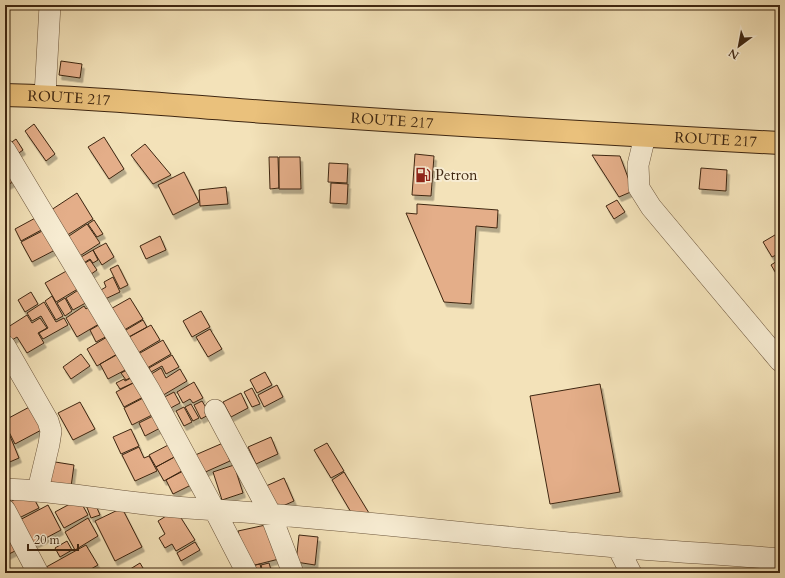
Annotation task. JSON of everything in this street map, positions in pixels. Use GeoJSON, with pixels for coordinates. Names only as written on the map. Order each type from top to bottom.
{"type":"FeatureCollection","features":[{"type":"Feature","properties":{"kind":"main road","name":"ROUTE 217"},"geometry":{"type":"LineString","coordinates":[[5,94],[645,136],[780,143]]}},
{"type":"Feature","properties":{"kind":"street"},"geometry":{"type":"LineString","coordinates":[[45,96],[50,5]]}},
{"type":"Feature","properties":{"kind":"street"},"geometry":{"type":"LineString","coordinates":[[645,136],[638,165],[639,188],[651,207],[780,361]]}},
{"type":"Feature","properties":{"kind":"street"},"geometry":{"type":"LineString","coordinates":[[5,150],[150,391],[214,509],[246,573]]}},
{"type":"Feature","properties":{"kind":"street"},"geometry":{"type":"LineString","coordinates":[[5,346],[48,421],[51,431],[38,490]]}},
{"type":"Feature","properties":{"kind":"street"},"geometry":{"type":"LineString","coordinates":[[215,410],[270,513],[293,573]]}},
{"type":"Feature","properties":{"kind":"street"},"geometry":{"type":"LineString","coordinates":[[5,489],[38,490],[185,508],[270,513],[618,548],[740,555],[780,559]]}},
{"type":"Feature","properties":{"kind":"street"},"geometry":{"type":"LineString","coordinates":[[5,510],[38,573]]}},
{"type":"Feature","properties":{"kind":"street"},"geometry":{"type":"LineString","coordinates":[[618,548],[631,573]]}},
{"type":"Feature","properties":{"kind":"building"},"geometry":{"type":"Polygon","coordinates":[[[61,61],[82,64],[80,78],[59,75],[61,61]]]}},
{"type":"Feature","properties":{"kind":"building"},"geometry":{"type":"Polygon","coordinates":[[[34,124],[55,154],[46,161],[25,131],[34,124]]]}},
{"type":"Feature","properties":{"kind":"building"},"geometry":{"type":"Polygon","coordinates":[[[104,137],[124,169],[109,179],[88,147],[104,137]]]}},
{"type":"Feature","properties":{"kind":"building"},"geometry":{"type":"Polygon","coordinates":[[[16,139],[23,150],[12,158],[5,147],[16,139]]]}},
{"type":"Feature","properties":{"kind":"building"},"geometry":{"type":"Polygon","coordinates":[[[145,144],[171,175],[153,184],[131,155],[145,144]]]}},
{"type":"Feature","properties":{"kind":"building","name":"Petron"},"geometry":{"type":"Polygon","coordinates":[[[415,154],[434,156],[431,196],[412,195],[415,154]]]}},
{"type":"Feature","properties":{"kind":"building"},"geometry":{"type":"Polygon","coordinates":[[[592,155],[620,156],[633,191],[619,197],[592,155]]]}},
{"type":"Feature","properties":{"kind":"building"},"geometry":{"type":"Polygon","coordinates":[[[269,157],[278,157],[279,188],[270,189],[269,157]]]}},
{"type":"Feature","properties":{"kind":"building"},"geometry":{"type":"Polygon","coordinates":[[[279,157],[300,157],[301,189],[279,189],[279,157]]]}},
{"type":"Feature","properties":{"kind":"building"},"geometry":{"type":"Polygon","coordinates":[[[329,163],[348,164],[347,183],[328,182],[329,163]]]}},
{"type":"Feature","properties":{"kind":"building"},"geometry":{"type":"Polygon","coordinates":[[[701,168],[727,170],[726,191],[699,189],[701,168]]]}},
{"type":"Feature","properties":{"kind":"building"},"geometry":{"type":"Polygon","coordinates":[[[5,170],[13,182],[5,186],[5,170]]]}},
{"type":"Feature","properties":{"kind":"building"},"geometry":{"type":"Polygon","coordinates":[[[184,172],[199,202],[173,215],[158,185],[184,172]]]}},
{"type":"Feature","properties":{"kind":"building"},"geometry":{"type":"Polygon","coordinates":[[[331,183],[348,184],[347,204],[330,203],[331,183]]]}},
{"type":"Feature","properties":{"kind":"building"},"geometry":{"type":"Polygon","coordinates":[[[226,187],[228,204],[200,206],[199,190],[226,187]]]}},
{"type":"Feature","properties":{"kind":"building"},"geometry":{"type":"Polygon","coordinates":[[[77,193],[93,219],[61,239],[45,214],[77,193]]]}},
{"type":"Feature","properties":{"kind":"building"},"geometry":{"type":"Polygon","coordinates":[[[617,200],[625,212],[614,219],[606,206],[617,200]]]}},
{"type":"Feature","properties":{"kind":"building"},"geometry":{"type":"Polygon","coordinates":[[[417,204],[498,210],[497,228],[476,226],[471,304],[444,302],[406,213],[417,214],[417,204]]]}},
{"type":"Feature","properties":{"kind":"building"},"geometry":{"type":"Polygon","coordinates":[[[39,216],[45,228],[21,241],[15,229],[39,216]]]}},
{"type":"Feature","properties":{"kind":"building"},"geometry":{"type":"Polygon","coordinates":[[[94,220],[103,234],[97,237],[88,224],[94,220]]]}},
{"type":"Feature","properties":{"kind":"building"},"geometry":{"type":"Polygon","coordinates":[[[87,224],[100,243],[75,259],[63,240],[87,224]]]}},
{"type":"Feature","properties":{"kind":"building"},"geometry":{"type":"Polygon","coordinates":[[[46,229],[57,249],[32,262],[21,242],[46,229]]]}},
{"type":"Feature","properties":{"kind":"building"},"geometry":{"type":"Polygon","coordinates":[[[780,232],[780,253],[772,257],[763,242],[780,232]]]}},
{"type":"Feature","properties":{"kind":"building"},"geometry":{"type":"Polygon","coordinates":[[[160,236],[166,250],[146,259],[140,246],[160,236]]]}},
{"type":"Feature","properties":{"kind":"building"},"geometry":{"type":"Polygon","coordinates":[[[106,243],[114,257],[102,265],[93,250],[106,243]]]}},
{"type":"Feature","properties":{"kind":"building"},"geometry":{"type":"Polygon","coordinates":[[[93,250],[98,260],[93,263],[90,259],[79,266],[76,260],[93,250]]]}},
{"type":"Feature","properties":{"kind":"building"},"geometry":{"type":"Polygon","coordinates":[[[780,259],[780,280],[771,265],[780,259]]]}},
{"type":"Feature","properties":{"kind":"building"},"geometry":{"type":"Polygon","coordinates":[[[90,260],[97,270],[84,279],[77,268],[90,260]]]}},
{"type":"Feature","properties":{"kind":"building"},"geometry":{"type":"Polygon","coordinates":[[[118,265],[128,285],[120,289],[110,269],[118,265]]]}},
{"type":"Feature","properties":{"kind":"building"},"geometry":{"type":"Polygon","coordinates":[[[70,269],[81,287],[56,302],[45,283],[70,269]]]}},
{"type":"Feature","properties":{"kind":"building"},"geometry":{"type":"Polygon","coordinates":[[[113,277],[120,292],[103,300],[99,291],[106,287],[104,282],[113,277]]]}},
{"type":"Feature","properties":{"kind":"building"},"geometry":{"type":"Polygon","coordinates":[[[83,287],[91,300],[73,310],[66,298],[83,287]]]}},
{"type":"Feature","properties":{"kind":"building"},"geometry":{"type":"Polygon","coordinates":[[[31,292],[38,304],[25,312],[18,300],[31,292]]]}},
{"type":"Feature","properties":{"kind":"building"},"geometry":{"type":"Polygon","coordinates":[[[52,296],[63,316],[56,320],[45,301],[52,296]]]}},
{"type":"Feature","properties":{"kind":"building"},"geometry":{"type":"Polygon","coordinates":[[[65,298],[72,311],[65,316],[57,303],[65,298]]]}},
{"type":"Feature","properties":{"kind":"building"},"geometry":{"type":"Polygon","coordinates":[[[130,298],[143,319],[119,333],[107,311],[130,298]]]}},
{"type":"Feature","properties":{"kind":"building"},"geometry":{"type":"Polygon","coordinates":[[[44,302],[56,322],[64,318],[68,325],[43,339],[39,333],[48,328],[41,316],[32,321],[27,313],[44,302]]]}},
{"type":"Feature","properties":{"kind":"building"},"geometry":{"type":"Polygon","coordinates":[[[93,304],[104,321],[77,337],[66,318],[84,306],[86,309],[93,304]]]}},
{"type":"Feature","properties":{"kind":"building"},"geometry":{"type":"Polygon","coordinates":[[[201,311],[210,327],[192,337],[183,321],[201,311]]]}},
{"type":"Feature","properties":{"kind":"building"},"geometry":{"type":"Polygon","coordinates":[[[27,315],[32,323],[40,318],[47,328],[38,333],[44,343],[27,353],[17,337],[12,340],[5,329],[27,315]]]}},
{"type":"Feature","properties":{"kind":"building"},"geometry":{"type":"Polygon","coordinates":[[[143,320],[147,327],[125,339],[121,333],[143,320]]]}},
{"type":"Feature","properties":{"kind":"building"},"geometry":{"type":"Polygon","coordinates":[[[104,322],[111,334],[96,342],[90,330],[104,322]]]}},
{"type":"Feature","properties":{"kind":"building"},"geometry":{"type":"Polygon","coordinates":[[[151,325],[160,340],[133,356],[124,340],[151,325]]]}},
{"type":"Feature","properties":{"kind":"building"},"geometry":{"type":"Polygon","coordinates":[[[210,329],[222,349],[208,357],[196,337],[210,329]]]}},
{"type":"Feature","properties":{"kind":"building"},"geometry":{"type":"Polygon","coordinates":[[[112,334],[122,351],[97,366],[87,349],[112,334]]]}},
{"type":"Feature","properties":{"kind":"building"},"geometry":{"type":"Polygon","coordinates":[[[163,340],[171,354],[142,371],[133,357],[163,340]]]}},
{"type":"Feature","properties":{"kind":"building"},"geometry":{"type":"Polygon","coordinates":[[[122,352],[131,367],[108,379],[100,364],[122,352]]]}},
{"type":"Feature","properties":{"kind":"building"},"geometry":{"type":"Polygon","coordinates":[[[81,354],[90,366],[71,379],[63,367],[81,354]]]}},
{"type":"Feature","properties":{"kind":"building"},"geometry":{"type":"Polygon","coordinates":[[[172,355],[179,367],[166,374],[162,366],[151,372],[149,368],[172,355]]]}},
{"type":"Feature","properties":{"kind":"building"},"geometry":{"type":"Polygon","coordinates":[[[133,367],[137,374],[126,380],[121,373],[133,367]]]}},
{"type":"Feature","properties":{"kind":"building"},"geometry":{"type":"Polygon","coordinates":[[[161,368],[166,378],[180,369],[187,381],[160,397],[148,376],[161,368]]]}},
{"type":"Feature","properties":{"kind":"building"},"geometry":{"type":"Polygon","coordinates":[[[265,372],[272,385],[257,393],[250,380],[265,372]]]}},
{"type":"Feature","properties":{"kind":"building"},"geometry":{"type":"Polygon","coordinates":[[[133,377],[135,382],[120,389],[116,383],[124,379],[125,381],[133,377]]]}},
{"type":"Feature","properties":{"kind":"building"},"geometry":{"type":"Polygon","coordinates":[[[139,380],[147,395],[124,407],[116,392],[139,380]]]}},
{"type":"Feature","properties":{"kind":"building"},"geometry":{"type":"Polygon","coordinates":[[[194,382],[203,398],[193,403],[190,399],[183,403],[177,392],[194,382]]]}},
{"type":"Feature","properties":{"kind":"building"},"geometry":{"type":"Polygon","coordinates":[[[600,384],[620,492],[550,504],[530,396],[600,384]]]}},
{"type":"Feature","properties":{"kind":"building"},"geometry":{"type":"Polygon","coordinates":[[[277,385],[283,397],[264,407],[258,395],[277,385]]]}},
{"type":"Feature","properties":{"kind":"building"},"geometry":{"type":"Polygon","coordinates":[[[252,388],[260,404],[252,407],[244,392],[252,388]]]}},
{"type":"Feature","properties":{"kind":"building"},"geometry":{"type":"Polygon","coordinates":[[[174,392],[180,403],[165,411],[159,400],[174,392]]]}},
{"type":"Feature","properties":{"kind":"building"},"geometry":{"type":"Polygon","coordinates":[[[241,393],[248,408],[231,417],[223,402],[241,393]]]}},
{"type":"Feature","properties":{"kind":"building"},"geometry":{"type":"Polygon","coordinates":[[[147,396],[156,413],[132,425],[124,408],[147,396]]]}},
{"type":"Feature","properties":{"kind":"building"},"geometry":{"type":"Polygon","coordinates":[[[202,401],[210,414],[201,419],[194,405],[202,401]]]}},
{"type":"Feature","properties":{"kind":"building"},"geometry":{"type":"Polygon","coordinates":[[[80,402],[95,429],[73,440],[58,413],[80,402]]]}},
{"type":"Feature","properties":{"kind":"building"},"geometry":{"type":"Polygon","coordinates":[[[35,404],[47,427],[15,444],[5,424],[5,420],[35,404]]]}},
{"type":"Feature","properties":{"kind":"building"},"geometry":{"type":"Polygon","coordinates":[[[191,404],[199,418],[193,421],[185,407],[191,404]]]}},
{"type":"Feature","properties":{"kind":"building"},"geometry":{"type":"Polygon","coordinates":[[[184,407],[192,422],[184,426],[176,411],[184,407]]]}},
{"type":"Feature","properties":{"kind":"building"},"geometry":{"type":"Polygon","coordinates":[[[155,415],[162,427],[145,436],[139,423],[155,415]]]}},
{"type":"Feature","properties":{"kind":"building"},"geometry":{"type":"Polygon","coordinates":[[[131,429],[139,446],[121,454],[113,437],[131,429]]]}},
{"type":"Feature","properties":{"kind":"building"},"geometry":{"type":"Polygon","coordinates":[[[10,436],[19,458],[5,464],[5,439],[10,436]]]}},
{"type":"Feature","properties":{"kind":"building"},"geometry":{"type":"Polygon","coordinates":[[[271,437],[278,454],[256,464],[248,447],[271,437]]]}},
{"type":"Feature","properties":{"kind":"building"},"geometry":{"type":"Polygon","coordinates":[[[174,442],[180,454],[156,467],[149,455],[174,442]]]}},
{"type":"Feature","properties":{"kind":"building"},"geometry":{"type":"Polygon","coordinates":[[[223,443],[230,461],[201,474],[193,456],[223,443]]]}},
{"type":"Feature","properties":{"kind":"building"},"geometry":{"type":"Polygon","coordinates":[[[327,443],[344,471],[331,478],[314,450],[327,443]]]}},
{"type":"Feature","properties":{"kind":"building"},"geometry":{"type":"Polygon","coordinates":[[[139,447],[144,458],[149,456],[157,471],[135,481],[122,455],[139,447]]]}},
{"type":"Feature","properties":{"kind":"building"},"geometry":{"type":"Polygon","coordinates":[[[180,454],[187,468],[164,481],[156,467],[180,454]]]}},
{"type":"Feature","properties":{"kind":"building"},"geometry":{"type":"Polygon","coordinates":[[[49,461],[74,465],[71,487],[46,483],[49,461]]]}},
{"type":"Feature","properties":{"kind":"building"},"geometry":{"type":"Polygon","coordinates":[[[234,465],[243,493],[222,500],[213,472],[234,465]]]}},
{"type":"Feature","properties":{"kind":"building"},"geometry":{"type":"Polygon","coordinates":[[[187,469],[195,483],[173,494],[166,480],[187,469]]]}},
{"type":"Feature","properties":{"kind":"building"},"geometry":{"type":"Polygon","coordinates":[[[344,472],[372,518],[355,519],[332,480],[344,472]]]}},
{"type":"Feature","properties":{"kind":"building"},"geometry":{"type":"Polygon","coordinates":[[[284,478],[294,501],[276,509],[266,486],[284,478]]]}},
{"type":"Feature","properties":{"kind":"building"},"geometry":{"type":"Polygon","coordinates":[[[30,491],[39,508],[19,518],[10,502],[30,491]]]}},
{"type":"Feature","properties":{"kind":"building"},"geometry":{"type":"Polygon","coordinates":[[[79,499],[88,515],[64,528],[55,512],[79,499]]]}},
{"type":"Feature","properties":{"kind":"building"},"geometry":{"type":"Polygon","coordinates":[[[94,501],[100,515],[91,518],[86,505],[94,501]]]}},
{"type":"Feature","properties":{"kind":"building"},"geometry":{"type":"Polygon","coordinates":[[[48,505],[61,530],[29,547],[16,522],[48,505]]]}},
{"type":"Feature","properties":{"kind":"building"},"geometry":{"type":"Polygon","coordinates":[[[122,508],[142,547],[115,561],[95,521],[122,508]]]}},
{"type":"Feature","properties":{"kind":"building"},"geometry":{"type":"Polygon","coordinates":[[[176,510],[195,540],[176,551],[172,544],[165,548],[159,538],[165,534],[158,521],[176,510]]]}},
{"type":"Feature","properties":{"kind":"building"},"geometry":{"type":"Polygon","coordinates":[[[88,518],[98,536],[75,550],[65,532],[88,518]]]}},
{"type":"Feature","properties":{"kind":"building"},"geometry":{"type":"Polygon","coordinates":[[[270,524],[279,559],[247,567],[238,531],[270,524]]]}},
{"type":"Feature","properties":{"kind":"building"},"geometry":{"type":"Polygon","coordinates":[[[5,528],[17,550],[5,556],[5,528]]]}},
{"type":"Feature","properties":{"kind":"building"},"geometry":{"type":"Polygon","coordinates":[[[299,535],[318,537],[315,565],[296,562],[299,535]]]}},
{"type":"Feature","properties":{"kind":"building"},"geometry":{"type":"Polygon","coordinates":[[[67,541],[72,550],[60,557],[55,548],[67,541]]]}},
{"type":"Feature","properties":{"kind":"building"},"geometry":{"type":"Polygon","coordinates":[[[195,542],[200,550],[181,561],[177,553],[195,542]]]}},
{"type":"Feature","properties":{"kind":"building"},"geometry":{"type":"Polygon","coordinates":[[[86,545],[98,565],[84,573],[40,573],[39,571],[86,545]]]}},
{"type":"Feature","properties":{"kind":"building"},"geometry":{"type":"Polygon","coordinates":[[[140,563],[146,573],[128,573],[127,571],[140,563]]]}},
{"type":"Feature","properties":{"kind":"building"},"geometry":{"type":"Polygon","coordinates":[[[269,563],[272,573],[263,573],[261,565],[269,563]]]}},
{"type":"Feature","properties":{"kind":"building"},"geometry":{"type":"Polygon","coordinates":[[[260,564],[262,573],[250,573],[247,567],[260,564]]]}},
{"type":"Feature","properties":{"kind":"place","name":"Petron"},"geometry":{"type":"Point","coordinates":[423,175]}}]}
